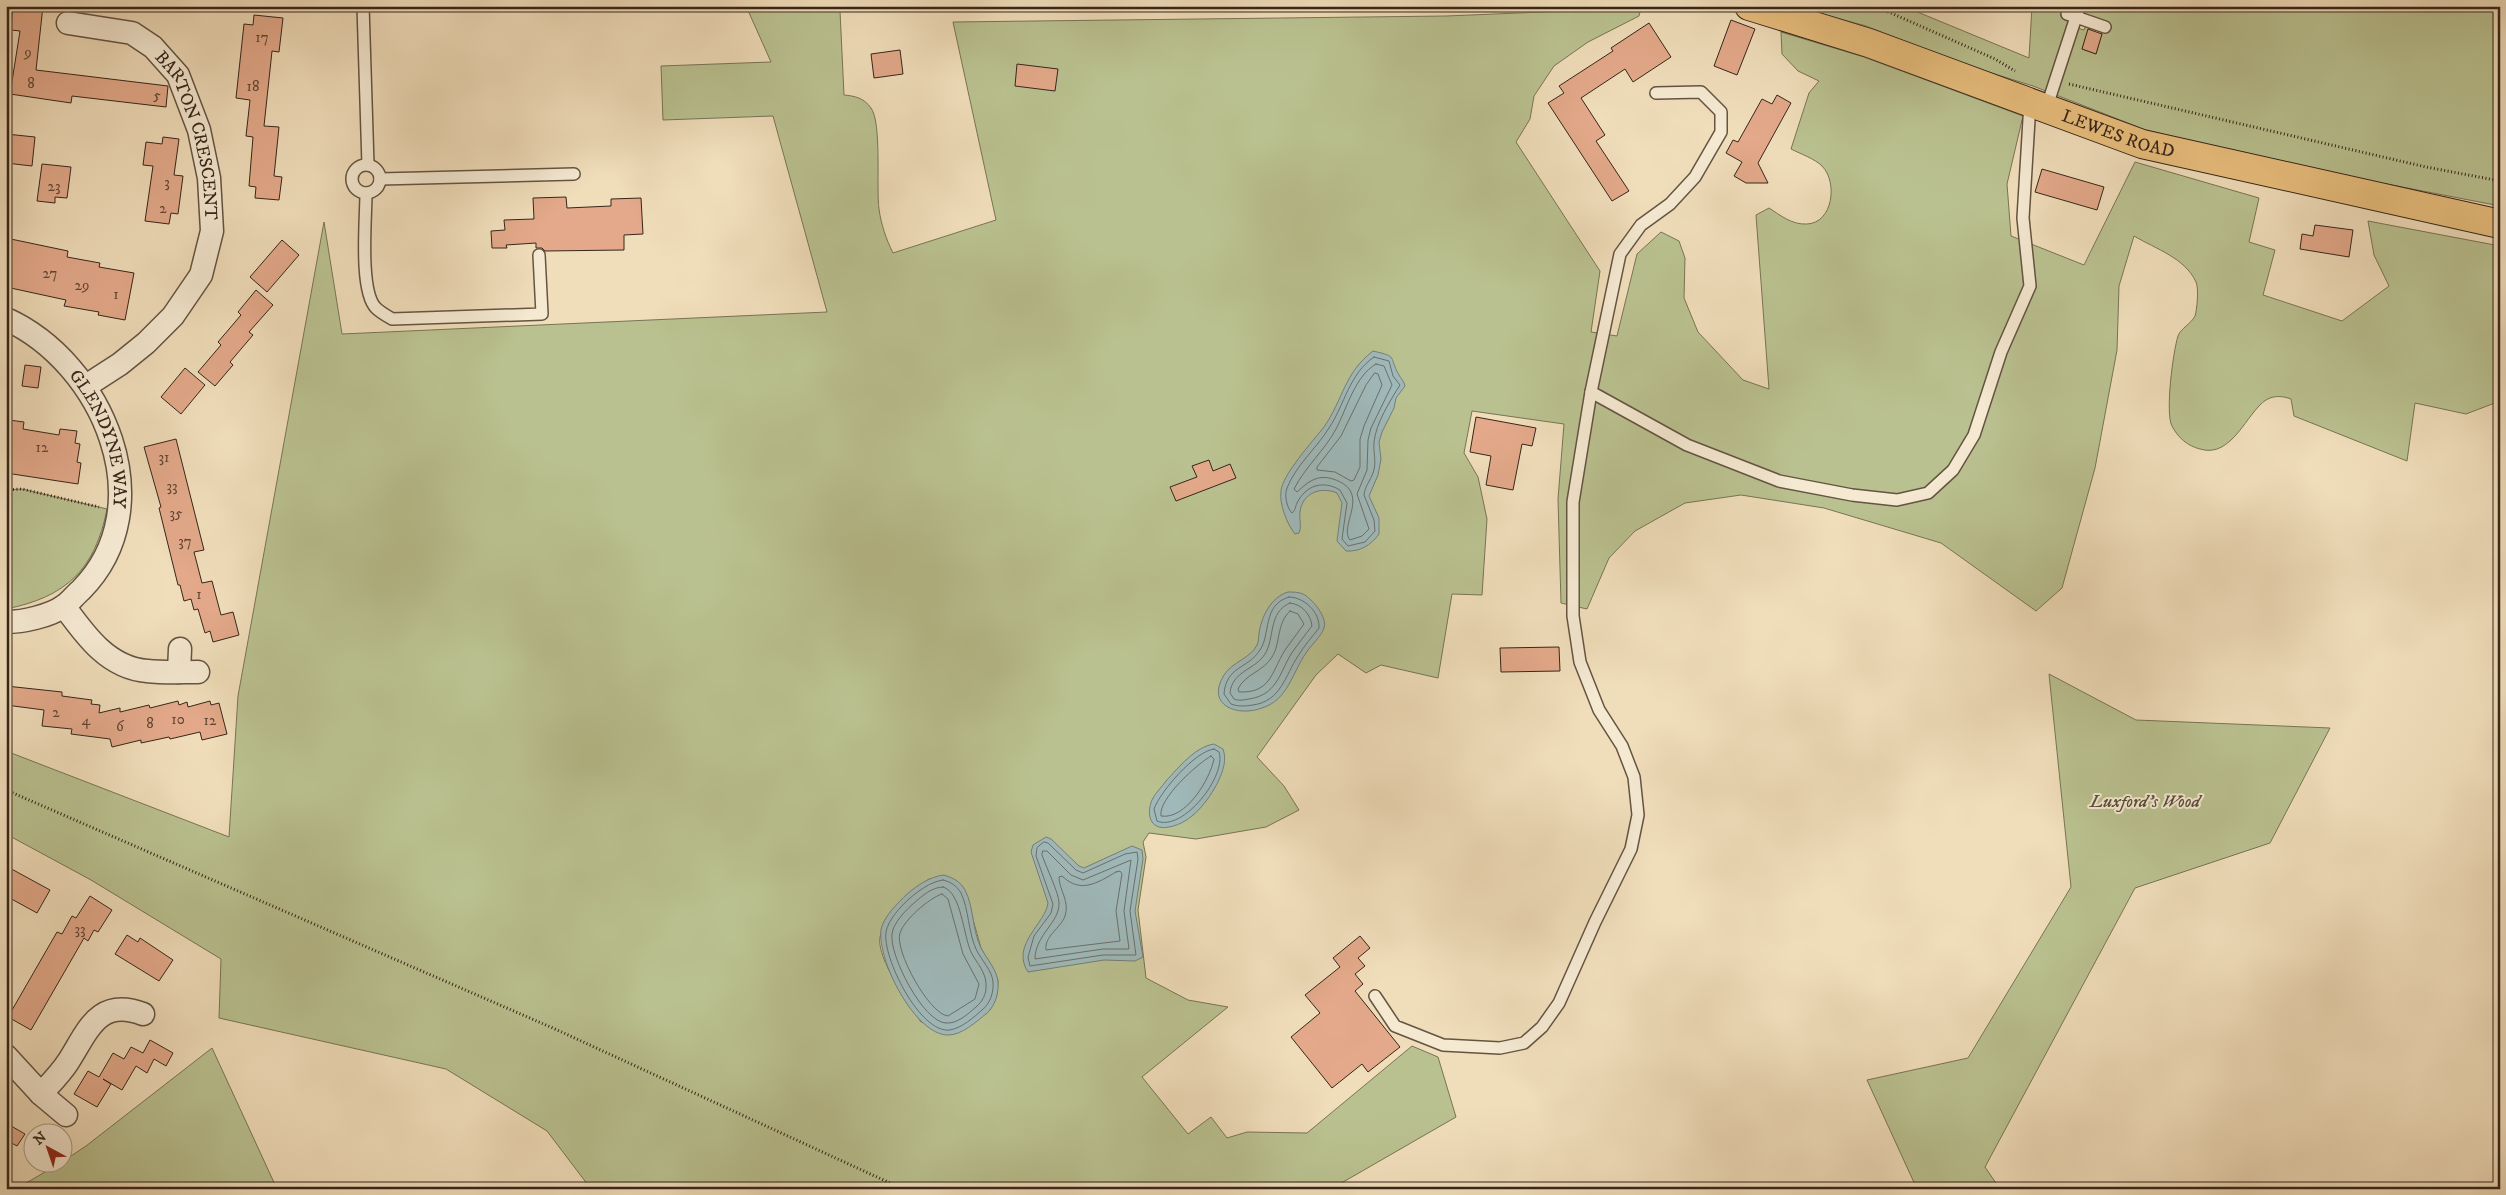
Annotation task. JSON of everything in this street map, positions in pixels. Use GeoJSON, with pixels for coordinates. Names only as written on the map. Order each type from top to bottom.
{"type":"FeatureCollection","features":[{"type":"Feature","properties":{"kind":"highway","name":"LEWES ROAD"},"geometry":{"type":"LineString","coordinates":[[1749,6],[1869,43],[2142,144],[2500,224]]}},
{"type":"Feature","properties":{"kind":"street","name":"BARTON CRESCENT"},"geometry":{"type":"LineString","coordinates":[[68,22],[132,33],[153,47],[178,75],[199,130],[210,178],[212,231],[201,275],[173,316],[146,343],[120,364],[86,386]]}},
{"type":"Feature","properties":{"kind":"street","name":"GLENDYNE WAY"},"geometry":{"type":"LineString","coordinates":[[6,319],[22,326],[63,360],[86,386],[104,419],[117,457],[121,498],[116,528],[105,558],[88,582],[64,606],[35,617],[6,622]]}},
{"type":"Feature","properties":{"kind":"street"},"geometry":{"type":"LineString","coordinates":[[64,606],[99,650],[123,665],[146,671],[189,672],[180,648]]}},
{"type":"Feature","properties":{"kind":"street"},"geometry":{"type":"LineString","coordinates":[[40,1094],[68,1063],[84,1032],[101,1015],[126,1008],[142,1014]]}},
{"type":"Feature","properties":{"kind":"street"},"geometry":{"type":"LineString","coordinates":[[6,1056],[40,1094],[66,1115]]}},
{"type":"Feature","properties":{"kind":"lane"},"geometry":{"type":"LineString","coordinates":[[363,6],[368,165]]}},
{"type":"Feature","properties":{"kind":"lane"},"geometry":{"type":"LineString","coordinates":[[1592,392],[1687,445],[1779,481],[1852,495],[1897,500],[1928,493],[1953,470],[1974,435],[2001,352],[2030,286],[2023,218],[2038,106],[2074,13],[2105,26]]}},
{"type":"Feature","properties":{"kind":"lane"},"geometry":{"type":"LineString","coordinates":[[1376,996],[1395,1026],[1442,1045],[1500,1048],[1524,1043],[1542,1027],[1559,1003],[1595,922],[1631,849],[1638,815],[1634,777],[1622,746],[1599,710],[1580,662],[1573,616],[1573,502],[1592,392],[1620,254],[1641,225],[1670,204],[1695,177],[1721,132],[1721,112],[1701,92],[1656,93]]}},
{"type":"Feature","properties":{"kind":"lane"},"geometry":{"type":"LineString","coordinates":[[368,165],[374,167],[380,179],[378,186],[366,193],[358,190],[352,178],[360,166],[368,165]]}},
{"type":"Feature","properties":{"kind":"lane"},"geometry":{"type":"LineString","coordinates":[[380,179],[574,174]]}},
{"type":"Feature","properties":{"kind":"lane"},"geometry":{"type":"LineString","coordinates":[[366,193],[365,273],[370,298],[376,308],[392,319],[542,314],[539,255]]}},
{"type":"Feature","properties":{"kind":"path"},"geometry":{"type":"LineString","coordinates":[[1876,6],[1994,59],[2017,72]]}},
{"type":"Feature","properties":{"kind":"path"},"geometry":{"type":"LineString","coordinates":[[2079,87],[2500,181]]}},
{"type":"Feature","properties":{"kind":"path"},"geometry":{"type":"LineString","coordinates":[[6,490],[22,489],[119,512]]}},
{"type":"Feature","properties":{"kind":"path"},"geometry":{"type":"LineString","coordinates":[[6,790],[555,1030],[903,1189]]}},
{"type":"Feature","properties":{"kind":"green space"},"geometry":{"type":"Polygon","coordinates":[[[746,6],[807,6],[840,11],[844,95],[862,100],[871,108],[874,116],[878,141],[879,209],[884,231],[893,253],[996,220],[953,22],[1446,16],[1641,8],[1639,16],[1588,42],[1554,66],[1534,96],[1530,119],[1516,142],[1600,271],[1591,332],[1617,336],[1637,254],[1661,232],[1679,241],[1685,258],[1684,298],[1698,332],[1743,380],[1769,389],[1756,215],[1769,208],[1796,223],[1807,224],[1816,222],[1823,217],[1827,209],[1831,191],[1827,173],[1822,166],[1791,149],[1809,93],[1819,81],[1798,71],[1782,54],[1781,32],[1864,57],[2023,116],[2007,184],[2011,236],[2084,265],[2135,162],[2259,198],[2249,242],[2275,250],[2263,295],[2342,321],[2389,286],[2374,255],[2368,221],[2500,246],[2500,401],[2466,414],[2415,403],[2407,461],[2294,416],[2291,399],[2282,397],[2272,397],[2266,400],[2238,433],[2221,447],[2211,450],[2191,446],[2180,438],[2174,430],[2169,409],[2176,344],[2179,333],[2195,316],[2197,285],[2191,274],[2177,260],[2134,236],[2119,286],[2117,350],[2095,468],[2062,588],[2036,611],[1941,543],[1824,508],[1741,495],[1685,503],[1635,531],[1609,558],[1587,609],[1561,603],[1558,499],[1564,424],[1472,411],[1464,453],[1478,477],[1487,519],[1482,595],[1452,594],[1438,678],[1381,665],[1366,673],[1338,654],[1316,675],[1257,757],[1284,786],[1299,810],[1266,827],[1196,839],[1149,833],[1143,842],[1146,857],[1138,910],[1146,978],[1188,1000],[1228,1007],[1142,1077],[1188,1134],[1211,1117],[1227,1138],[1247,1132],[1307,1133],[1412,1046],[1438,1057],[1456,1117],[1331,1189],[591,1189],[547,1131],[446,1069],[219,1018],[221,959],[91,880],[6,834],[6,751],[229,837],[238,696],[324,222],[342,334],[827,312],[773,116],[663,120],[661,66],[771,62],[746,6]],[[929,879],[910,893],[901,903],[880,937],[880,946],[888,968],[921,1022],[959,1032],[990,1010],[997,994],[998,980],[981,948],[965,891],[929,879]]]}},
{"type":"Feature","properties":{"kind":"green space"},"geometry":{"type":"Polygon","coordinates":[[[1793,6],[1903,6],[2029,58],[2032,6],[2076,6],[2071,19],[2077,28],[2084,30],[2086,25],[2089,27],[2082,49],[2096,54],[2103,30],[2109,32],[2111,25],[2081,15],[2083,6],[2500,6],[2500,206],[2273,162],[2146,130],[2033,86],[1966,65],[1866,26],[1793,6]]]}},
{"type":"Feature","properties":{"kind":"green space"},"geometry":{"type":"Polygon","coordinates":[[[22,489],[107,509],[95,549],[86,564],[74,577],[61,588],[45,597],[6,609],[6,490],[22,489]]]}},
{"type":"Feature","properties":{"kind":"green space","name":"Luxford's Wood"},"geometry":{"type":"Polygon","coordinates":[[[2049,674],[2136,720],[2330,728],[2270,843],[2135,888],[1985,1167],[2000,1189],[1917,1189],[1867,1080],[1968,1058],[2071,887],[2049,674]]]}},
{"type":"Feature","properties":{"kind":"green space"},"geometry":{"type":"Polygon","coordinates":[[[212,1048],[277,1189],[16,1189],[45,1172],[72,1172],[72,1155],[212,1048]]]}},
{"type":"Feature","properties":{"kind":"water"},"geometry":{"type":"Polygon","coordinates":[[[1373,351],[1392,358],[1405,386],[1396,398],[1394,408],[1382,432],[1379,442],[1381,459],[1378,475],[1369,496],[1379,518],[1379,534],[1365,547],[1346,551],[1337,541],[1342,503],[1337,493],[1325,490],[1308,496],[1304,500],[1300,512],[1299,533],[1295,534],[1284,514],[1281,491],[1292,467],[1324,427],[1356,368],[1373,351]]]}},
{"type":"Feature","properties":{"kind":"water"},"geometry":{"type":"Polygon","coordinates":[[[1288,592],[1303,594],[1315,604],[1324,619],[1323,631],[1306,653],[1278,699],[1262,708],[1243,711],[1234,710],[1221,701],[1219,694],[1219,686],[1224,675],[1254,649],[1257,645],[1262,621],[1268,608],[1277,598],[1288,592]]]}},
{"type":"Feature","properties":{"kind":"water"},"geometry":{"type":"Polygon","coordinates":[[[1214,744],[1223,749],[1225,757],[1224,766],[1218,782],[1204,804],[1192,816],[1177,825],[1163,828],[1154,824],[1149,811],[1152,800],[1157,792],[1188,758],[1200,749],[1214,744]]]}},
{"type":"Feature","properties":{"kind":"water"},"geometry":{"type":"Polygon","coordinates":[[[1046,837],[1051,839],[1079,866],[1084,868],[1132,846],[1142,850],[1143,859],[1135,911],[1143,957],[1135,961],[1104,960],[1028,972],[1023,953],[1030,935],[1046,911],[1048,903],[1031,852],[1033,845],[1046,837]]]}},
{"type":"Feature","properties":{"kind":"water"},"geometry":{"type":"Polygon","coordinates":[[[944,875],[956,880],[965,890],[978,941],[996,973],[998,986],[994,1003],[987,1013],[964,1030],[948,1035],[935,1032],[911,1010],[892,976],[881,943],[882,925],[895,906],[907,894],[924,882],[944,875]]]}},
{"type":"Feature","properties":{"kind":"building"},"geometry":{"type":"Polygon","coordinates":[[[13,6],[43,6],[36,70],[168,86],[166,107],[72,96],[71,103],[10,94],[20,31],[11,30],[13,6]]]}},
{"type":"Feature","properties":{"kind":"building"},"geometry":{"type":"Polygon","coordinates":[[[254,15],[283,18],[279,52],[272,51],[264,126],[279,127],[274,176],[282,177],[279,200],[255,198],[256,187],[249,186],[253,137],[246,136],[250,100],[236,98],[244,24],[253,25],[254,15]]]}},
{"type":"Feature","properties":{"kind":"building"},"geometry":{"type":"Polygon","coordinates":[[[1731,20],[1755,29],[1737,75],[1714,66],[1731,20]]]}},
{"type":"Feature","properties":{"kind":"building"},"geometry":{"type":"Polygon","coordinates":[[[1649,23],[1671,57],[1633,82],[1625,69],[1581,98],[1605,135],[1596,141],[1629,191],[1612,201],[1548,103],[1564,93],[1559,86],[1613,51],[1611,48],[1649,23]]]}},
{"type":"Feature","properties":{"kind":"building"},"geometry":{"type":"Polygon","coordinates":[[[2088,29],[2102,34],[2096,54],[2082,49],[2088,29]]]}},
{"type":"Feature","properties":{"kind":"building"},"geometry":{"type":"Polygon","coordinates":[[[900,50],[903,74],[874,78],[871,54],[900,50]]]}},
{"type":"Feature","properties":{"kind":"building"},"geometry":{"type":"Polygon","coordinates":[[[1017,64],[1058,69],[1055,91],[1015,86],[1017,64]]]}},
{"type":"Feature","properties":{"kind":"building"},"geometry":{"type":"Polygon","coordinates":[[[1777,95],[1791,103],[1758,163],[1768,183],[1746,183],[1734,176],[1742,162],[1726,153],[1733,140],[1738,142],[1762,99],[1772,104],[1777,95]]]}},
{"type":"Feature","properties":{"kind":"building"},"geometry":{"type":"Polygon","coordinates":[[[6,134],[35,137],[32,166],[6,163],[6,134]]]}},
{"type":"Feature","properties":{"kind":"building"},"geometry":{"type":"Polygon","coordinates":[[[163,137],[179,139],[174,175],[183,176],[178,214],[171,213],[169,224],[145,221],[153,166],[143,165],[146,142],[162,144],[163,137]]]}},
{"type":"Feature","properties":{"kind":"building"},"geometry":{"type":"Polygon","coordinates":[[[42,164],[71,167],[67,198],[55,197],[55,203],[37,201],[42,164]]]}},
{"type":"Feature","properties":{"kind":"building"},"geometry":{"type":"Polygon","coordinates":[[[2042,169],[2104,187],[2097,210],[2035,192],[2042,169]]]}},
{"type":"Feature","properties":{"kind":"building"},"geometry":{"type":"Polygon","coordinates":[[[566,197],[567,208],[611,206],[611,199],[641,198],[643,234],[624,235],[624,250],[545,251],[542,248],[536,248],[536,243],[506,245],[507,248],[492,248],[491,231],[505,230],[504,220],[534,219],[533,198],[566,197]]]}},
{"type":"Feature","properties":{"kind":"building"},"geometry":{"type":"Polygon","coordinates":[[[2315,225],[2353,230],[2349,257],[2300,249],[2302,234],[2313,236],[2315,225]]]}},
{"type":"Feature","properties":{"kind":"building"},"geometry":{"type":"Polygon","coordinates":[[[6,238],[68,251],[67,257],[100,263],[99,267],[134,273],[125,320],[98,315],[99,312],[64,306],[66,300],[6,287],[6,238]]]}},
{"type":"Feature","properties":{"kind":"building"},"geometry":{"type":"Polygon","coordinates":[[[282,240],[299,255],[267,292],[250,277],[282,240]]]}},
{"type":"Feature","properties":{"kind":"building"},"geometry":{"type":"Polygon","coordinates":[[[256,290],[273,305],[249,332],[253,335],[230,362],[233,365],[215,386],[198,372],[221,345],[218,342],[241,315],[238,312],[256,290]]]}},
{"type":"Feature","properties":{"kind":"building"},"geometry":{"type":"Polygon","coordinates":[[[25,365],[41,367],[38,388],[22,386],[25,365]]]}},
{"type":"Feature","properties":{"kind":"building"},"geometry":{"type":"Polygon","coordinates":[[[185,368],[205,385],[181,414],[161,397],[185,368]]]}},
{"type":"Feature","properties":{"kind":"building"},"geometry":{"type":"Polygon","coordinates":[[[1476,417],[1536,428],[1532,446],[1522,444],[1513,490],[1486,485],[1491,456],[1470,452],[1476,417]]]}},
{"type":"Feature","properties":{"kind":"building"},"geometry":{"type":"Polygon","coordinates":[[[9,420],[24,422],[23,429],[59,435],[60,429],[77,431],[75,443],[80,444],[77,462],[81,463],[78,484],[6,473],[6,439],[9,420]]]}},
{"type":"Feature","properties":{"kind":"building"},"geometry":{"type":"Polygon","coordinates":[[[176,439],[204,550],[194,552],[202,583],[212,581],[221,615],[233,612],[239,635],[213,642],[210,631],[205,633],[198,609],[194,610],[191,599],[184,601],[180,585],[178,585],[159,508],[161,507],[144,447],[176,439]]]}},
{"type":"Feature","properties":{"kind":"building"},"geometry":{"type":"Polygon","coordinates":[[[1209,460],[1213,471],[1230,464],[1236,478],[1176,501],[1170,487],[1197,477],[1192,466],[1209,460]]]}},
{"type":"Feature","properties":{"kind":"building"},"geometry":{"type":"Polygon","coordinates":[[[1559,647],[1560,671],[1501,672],[1500,648],[1559,647]]]}},
{"type":"Feature","properties":{"kind":"building"},"geometry":{"type":"Polygon","coordinates":[[[6,686],[62,692],[62,696],[92,700],[91,704],[100,705],[99,713],[120,708],[120,712],[149,705],[150,708],[178,701],[179,705],[187,702],[188,707],[210,701],[211,705],[219,703],[227,734],[202,740],[200,732],[141,743],[141,740],[112,747],[110,739],[71,734],[72,729],[42,726],[44,710],[6,705],[6,686]]]}},
{"type":"Feature","properties":{"kind":"building"},"geometry":{"type":"Polygon","coordinates":[[[6,866],[50,890],[37,913],[6,896],[6,866]]]}},
{"type":"Feature","properties":{"kind":"building"},"geometry":{"type":"Polygon","coordinates":[[[90,896],[112,910],[98,932],[94,930],[88,941],[84,938],[31,1030],[8,1017],[57,932],[62,934],[72,916],[76,918],[90,896]]]}},
{"type":"Feature","properties":{"kind":"building"},"geometry":{"type":"Polygon","coordinates":[[[127,935],[138,942],[140,938],[173,960],[159,981],[115,954],[127,935]]]}},
{"type":"Feature","properties":{"kind":"building"},"geometry":{"type":"Polygon","coordinates":[[[1360,936],[1370,948],[1358,958],[1365,966],[1355,974],[1363,984],[1355,991],[1400,1047],[1368,1072],[1362,1064],[1332,1088],[1291,1037],[1320,1013],[1305,995],[1340,967],[1333,958],[1360,936]]]}},
{"type":"Feature","properties":{"kind":"building"},"geometry":{"type":"Polygon","coordinates":[[[150,1040],[173,1053],[166,1066],[154,1059],[147,1073],[136,1066],[122,1090],[103,1079],[111,1084],[97,1107],[74,1094],[88,1071],[99,1077],[113,1053],[124,1059],[131,1047],[143,1053],[150,1040]]]}},
{"type":"Feature","properties":{"kind":"building"},"geometry":{"type":"Polygon","coordinates":[[[6,1123],[22,1132],[22,1138],[17,1146],[6,1140],[6,1123]]]}}]}
